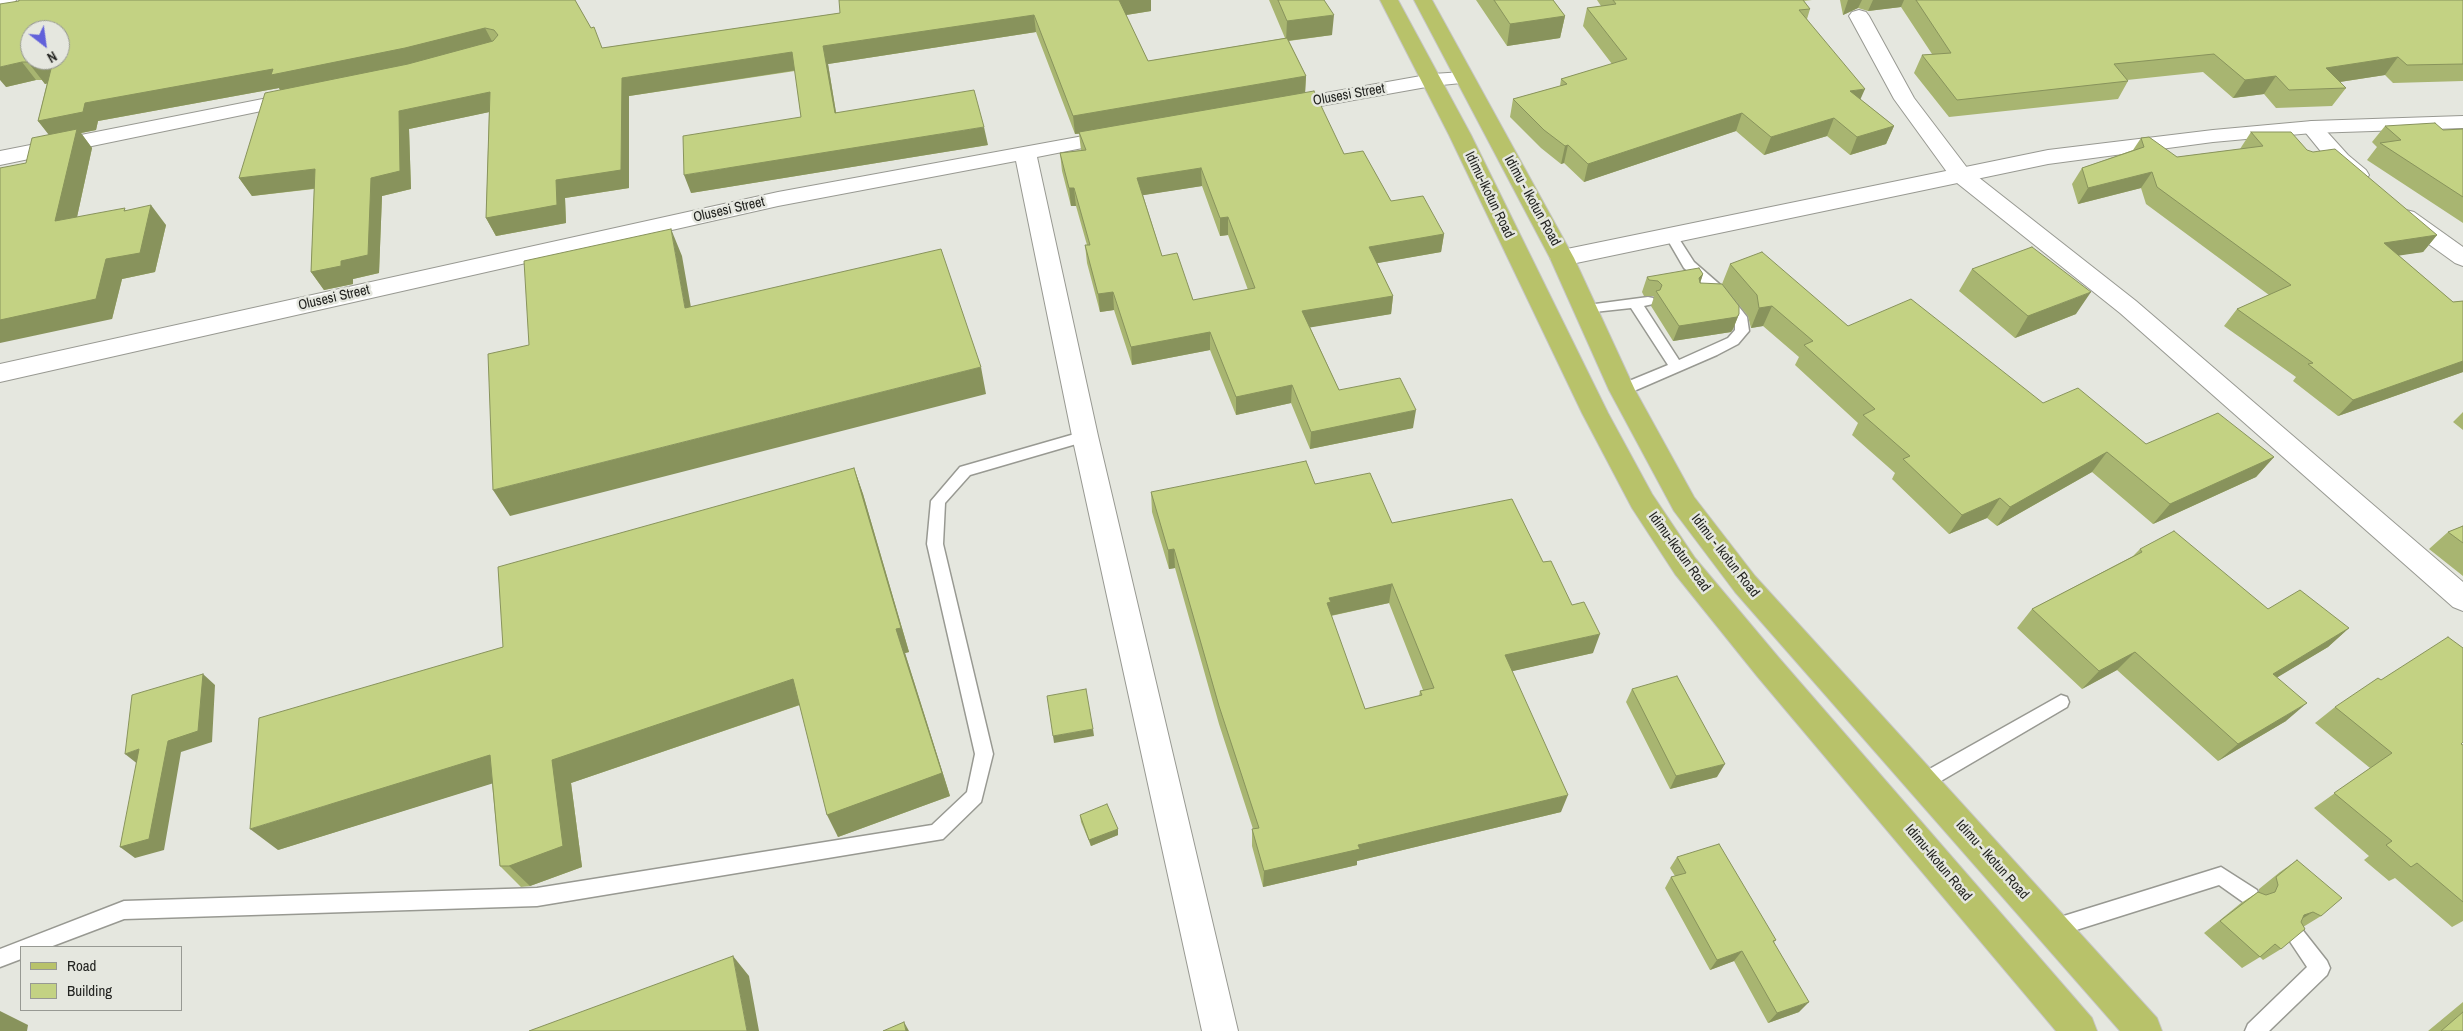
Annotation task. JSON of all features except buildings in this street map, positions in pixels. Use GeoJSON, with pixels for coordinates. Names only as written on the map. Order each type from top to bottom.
{"type":"FeatureCollection","features":[{"type":"Feature","properties":{"kind":"main road","name":"Idimu-Ikotun Road"},"geometry":{"type":"LineString","coordinates":[[1389,0],[1432,80],[1595,413],[1642,501],[1685,566],[1768,667],[2080,1031]]}},
{"type":"Feature","properties":{"kind":"main road","name":"Idimu - Ikotun Road"},"geometry":{"type":"LineString","coordinates":[[1423,0],[1562,258],[1622,390],[1684,504],[1740,576],[2144,1031]]}},
{"type":"Feature","properties":{"kind":"street"},"geometry":{"type":"LineString","coordinates":[[1859,16],[1904,99],[1960,174],[2128,307],[2463,599]]}},
{"type":"Feature","properties":{"kind":"street","name":"Olusesi Street"},"geometry":{"type":"LineString","coordinates":[[1258,111],[1432,80],[1464,78]]}},
{"type":"Feature","properties":{"kind":"street"},"geometry":{"type":"LineString","coordinates":[[0,158],[320,94]]}},
{"type":"Feature","properties":{"kind":"street"},"geometry":{"type":"LineString","coordinates":[[1562,258],[1672,237],[1960,174],[2048,157],[2213,136],[2312,127],[2463,122]]}},
{"type":"Feature","properties":{"kind":"street"},"geometry":{"type":"LineString","coordinates":[[2312,127],[2340,160],[2417,227],[2463,258]]}},
{"type":"Feature","properties":{"kind":"street","name":"Olusesi Street"},"geometry":{"type":"LineString","coordinates":[[0,373],[778,199],[1024,152],[1141,132]]}},
{"type":"Feature","properties":{"kind":"street"},"geometry":{"type":"LineString","coordinates":[[1024,152],[1085,436],[1220,1031]]}},
{"type":"Feature","properties":{"kind":"lane"},"geometry":{"type":"LineString","coordinates":[[1622,390],[1677,368],[1733,341],[1742,331],[1742,320],[1720,292],[1688,265],[1672,237]]}},
{"type":"Feature","properties":{"kind":"lane"},"geometry":{"type":"LineString","coordinates":[[1701,294],[1720,292]]}},
{"type":"Feature","properties":{"kind":"lane"},"geometry":{"type":"LineString","coordinates":[[1585,309],[1641,302],[1677,368]]}},
{"type":"Feature","properties":{"kind":"lane"},"geometry":{"type":"LineString","coordinates":[[30,946],[124,910],[537,897],[937,833],[975,796],[984,754],[935,544],[938,501],[965,470],[1085,436]]}},
{"type":"Feature","properties":{"kind":"lane"},"geometry":{"type":"LineString","coordinates":[[1922,782],[2062,702]]}},
{"type":"Feature","properties":{"kind":"lane"},"geometry":{"type":"LineString","coordinates":[[2054,928],[2221,876],[2250,896]]}},
{"type":"Feature","properties":{"kind":"lane"},"geometry":{"type":"LineString","coordinates":[[2255,1031],[2320,968],[2294,934]]}},
{"type":"Feature","properties":{"kind":"lane"},"geometry":{"type":"LineString","coordinates":[[0,958],[20,950]]}}]}
